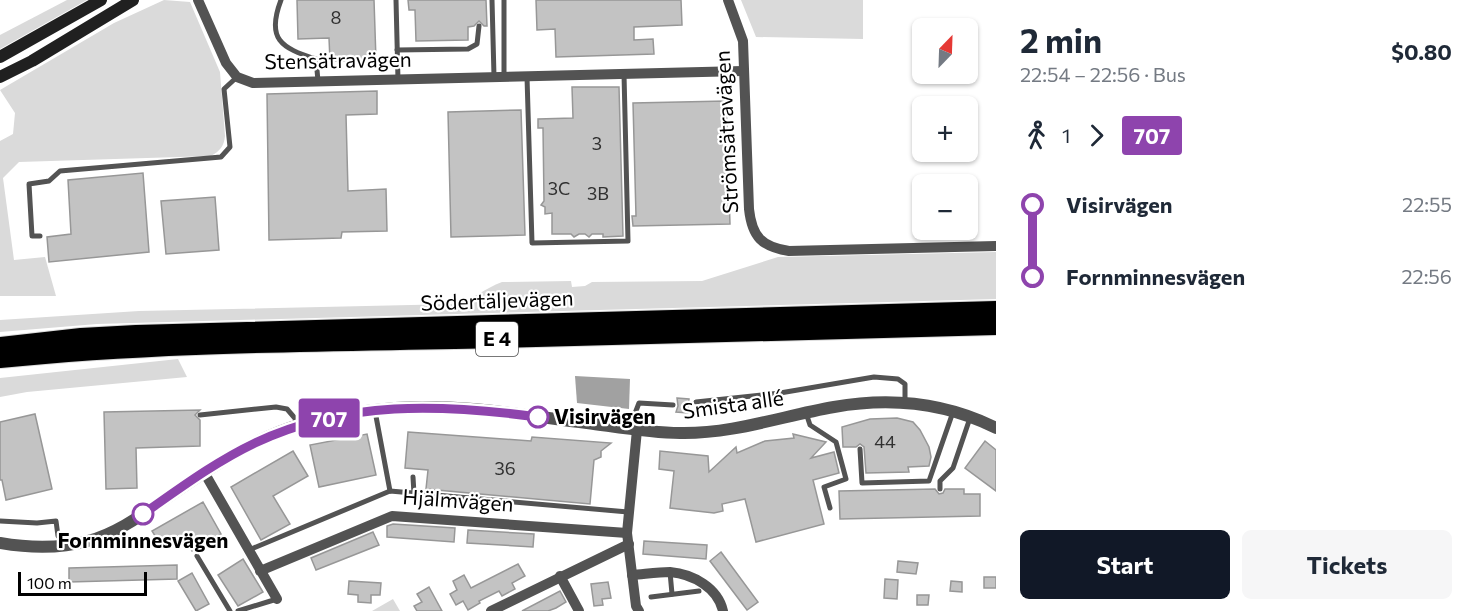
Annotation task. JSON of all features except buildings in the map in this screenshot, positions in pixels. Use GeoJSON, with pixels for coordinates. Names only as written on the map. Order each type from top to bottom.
{"type":"FeatureCollection","features":[{"type":"Feature","properties":{"kind":"highway","name":"Södertäljevägen"},"geometry":{"type":"LineString","coordinates":[[0,346],[81,337],[136,334],[996,310]]}},
{"type":"Feature","properties":{"kind":"highway","name":"Södertäljevägen"},"geometry":{"type":"LineString","coordinates":[[0,359],[83,350],[689,336],[996,326]]}},
{"type":"Feature","properties":{"kind":"main road"},"geometry":{"type":"LineString","coordinates":[[0,57],[101,0]]}},
{"type":"Feature","properties":{"kind":"main road"},"geometry":{"type":"LineString","coordinates":[[0,77],[130,2],[141,0]]}},
{"type":"Feature","properties":{"kind":"street","name":"Stensätravägen"},"geometry":{"type":"LineString","coordinates":[[198,0],[226,63],[237,77],[254,83],[743,71]]}},
{"type":"Feature","properties":{"kind":"street","name":"Strömsätravägen"},"geometry":{"type":"LineString","coordinates":[[728,0],[743,41],[750,218],[752,227],[762,241],[776,249],[789,251],[996,246]]}},
{"type":"Feature","properties":{"kind":"street","name":"Smista allé"},"geometry":{"type":"LineString","coordinates":[[0,543],[46,547],[69,546],[90,541],[143,514],[204,472],[254,443],[299,425],[375,409],[437,407],[635,429],[705,433],[872,402],[905,402],[954,410],[996,428]]}},
{"type":"Feature","properties":{"kind":"street"},"geometry":{"type":"LineString","coordinates":[[635,429],[628,538],[636,606],[639,611]]}},
{"type":"Feature","properties":{"kind":"street"},"geometry":{"type":"LineString","coordinates":[[204,472],[277,599]]}},
{"type":"Feature","properties":{"kind":"street","name":"Hjälmvägen"},"geometry":{"type":"LineString","coordinates":[[260,571],[392,516],[628,538]]}},
{"type":"Feature","properties":{"kind":"street"},"geometry":{"type":"LineString","coordinates":[[491,611],[628,538]]}},
{"type":"Feature","properties":{"kind":"street"},"geometry":{"type":"LineString","coordinates":[[633,575],[670,572],[683,575],[708,586],[721,601],[723,611]]}},
{"type":"Feature","properties":{"kind":"street"},"geometry":{"type":"LineString","coordinates":[[560,576],[579,611]]}},
{"type":"Feature","properties":{"kind":"lane"},"geometry":{"type":"LineString","coordinates":[[281,0],[277,10],[275,30],[281,43],[295,52],[316,59],[318,81]]}},
{"type":"Feature","properties":{"kind":"lane"},"geometry":{"type":"LineString","coordinates":[[396,0],[398,80]]}},
{"type":"Feature","properties":{"kind":"lane"},"geometry":{"type":"LineString","coordinates":[[492,0],[499,78]]}},
{"type":"Feature","properties":{"kind":"lane"},"geometry":{"type":"LineString","coordinates":[[499,78],[504,0]]}},
{"type":"Feature","properties":{"kind":"lane"},"geometry":{"type":"LineString","coordinates":[[397,50],[468,49],[477,44],[479,26]]}},
{"type":"Feature","properties":{"kind":"lane"},"geometry":{"type":"LineString","coordinates":[[527,77],[532,243],[628,241],[624,74]]}},
{"type":"Feature","properties":{"kind":"lane"},"geometry":{"type":"LineString","coordinates":[[40,236],[32,236],[29,184],[49,181],[60,171],[222,157],[230,147],[225,89],[237,77]]}},
{"type":"Feature","properties":{"kind":"lane"},"geometry":{"type":"LineString","coordinates":[[696,402],[780,393],[874,377],[898,379],[905,384],[905,402]]}},
{"type":"Feature","properties":{"kind":"lane"},"geometry":{"type":"LineString","coordinates":[[635,429],[634,416],[639,403],[673,405]]}},
{"type":"Feature","properties":{"kind":"lane"},"geometry":{"type":"LineString","coordinates":[[200,415],[283,408],[292,413],[299,425]]}},
{"type":"Feature","properties":{"kind":"lane"},"geometry":{"type":"LineString","coordinates":[[375,409],[390,491]]}},
{"type":"Feature","properties":{"kind":"lane"},"geometry":{"type":"LineString","coordinates":[[860,449],[862,483],[929,482],[954,410]]}},
{"type":"Feature","properties":{"kind":"lane"},"geometry":{"type":"LineString","coordinates":[[807,413],[810,425],[836,442],[846,479],[824,488],[830,508]]}},
{"type":"Feature","properties":{"kind":"lane"},"geometry":{"type":"LineString","coordinates":[[940,489],[940,482],[953,468],[971,416]]}},
{"type":"Feature","properties":{"kind":"lane"},"geometry":{"type":"LineString","coordinates":[[413,477],[414,494]]}},
{"type":"Feature","properties":{"kind":"lane"},"geometry":{"type":"LineString","coordinates":[[249,550],[390,491],[628,512]]}},
{"type":"Feature","properties":{"kind":"lane"},"geometry":{"type":"LineString","coordinates":[[0,521],[56,522],[58,536]]}},
{"type":"Feature","properties":{"kind":"lane"},"geometry":{"type":"LineString","coordinates":[[197,556],[230,611]]}},
{"type":"Feature","properties":{"kind":"lane"},"geometry":{"type":"LineString","coordinates":[[670,572],[672,594]]}},
{"type":"Feature","properties":{"kind":"lane"},"geometry":{"type":"LineString","coordinates":[[651,597],[699,591]]}},
{"type":"Feature","properties":{"kind":"lane"},"geometry":{"type":"LineString","coordinates":[[238,611],[277,599]]}},
{"type":"Feature","properties":{"kind":"shaded area"},"geometry":{"type":"Polygon","coordinates":[[[67,0],[87,0],[0,49],[0,35],[67,0]]]}},
{"type":"Feature","properties":{"kind":"shaded area"},"geometry":{"type":"Polygon","coordinates":[[[164,0],[190,2],[220,72],[225,136],[223,145],[211,156],[19,162],[3,178],[14,260],[45,257],[56,296],[0,296],[0,141],[13,134],[15,113],[0,90],[114,23],[164,0]]]}},
{"type":"Feature","properties":{"kind":"shaded area"},"geometry":{"type":"Polygon","coordinates":[[[741,0],[863,0],[863,39],[756,37],[741,0]]]}},
{"type":"Feature","properties":{"kind":"shaded area"},"geometry":{"type":"Polygon","coordinates":[[[996,252],[996,299],[97,324],[0,332],[0,320],[139,311],[456,304],[502,282],[571,281],[572,287],[585,286],[592,282],[702,281],[778,257],[996,252]]]}},
{"type":"Feature","properties":{"kind":"shaded area"},"geometry":{"type":"Polygon","coordinates":[[[178,359],[187,377],[27,392],[0,397],[0,378],[178,359]]]}},
{"type":"Feature","properties":{"kind":"shaded area"},"geometry":{"type":"Polygon","coordinates":[[[575,376],[630,379],[629,409],[577,403],[575,376]]]}},
{"type":"Feature","properties":{"kind":"shaded area"},"geometry":{"type":"Polygon","coordinates":[[[393,599],[400,611],[372,611],[393,599]]]}},
{"type":"Feature","properties":{"kind":"bus line","name":"707"},"geometry":{"type":"LineString","coordinates":[[143,514],[204,472],[254,443],[299,425],[335,416],[375,409],[437,407],[538,417]]}},
{"type":"Feature","properties":{"kind":"place","name":"Visirvägen"},"geometry":{"type":"Point","coordinates":[538,417]}},
{"type":"Feature","properties":{"kind":"place","name":"Fornminnesvägen"},"geometry":{"type":"Point","coordinates":[143,514]}}]}
